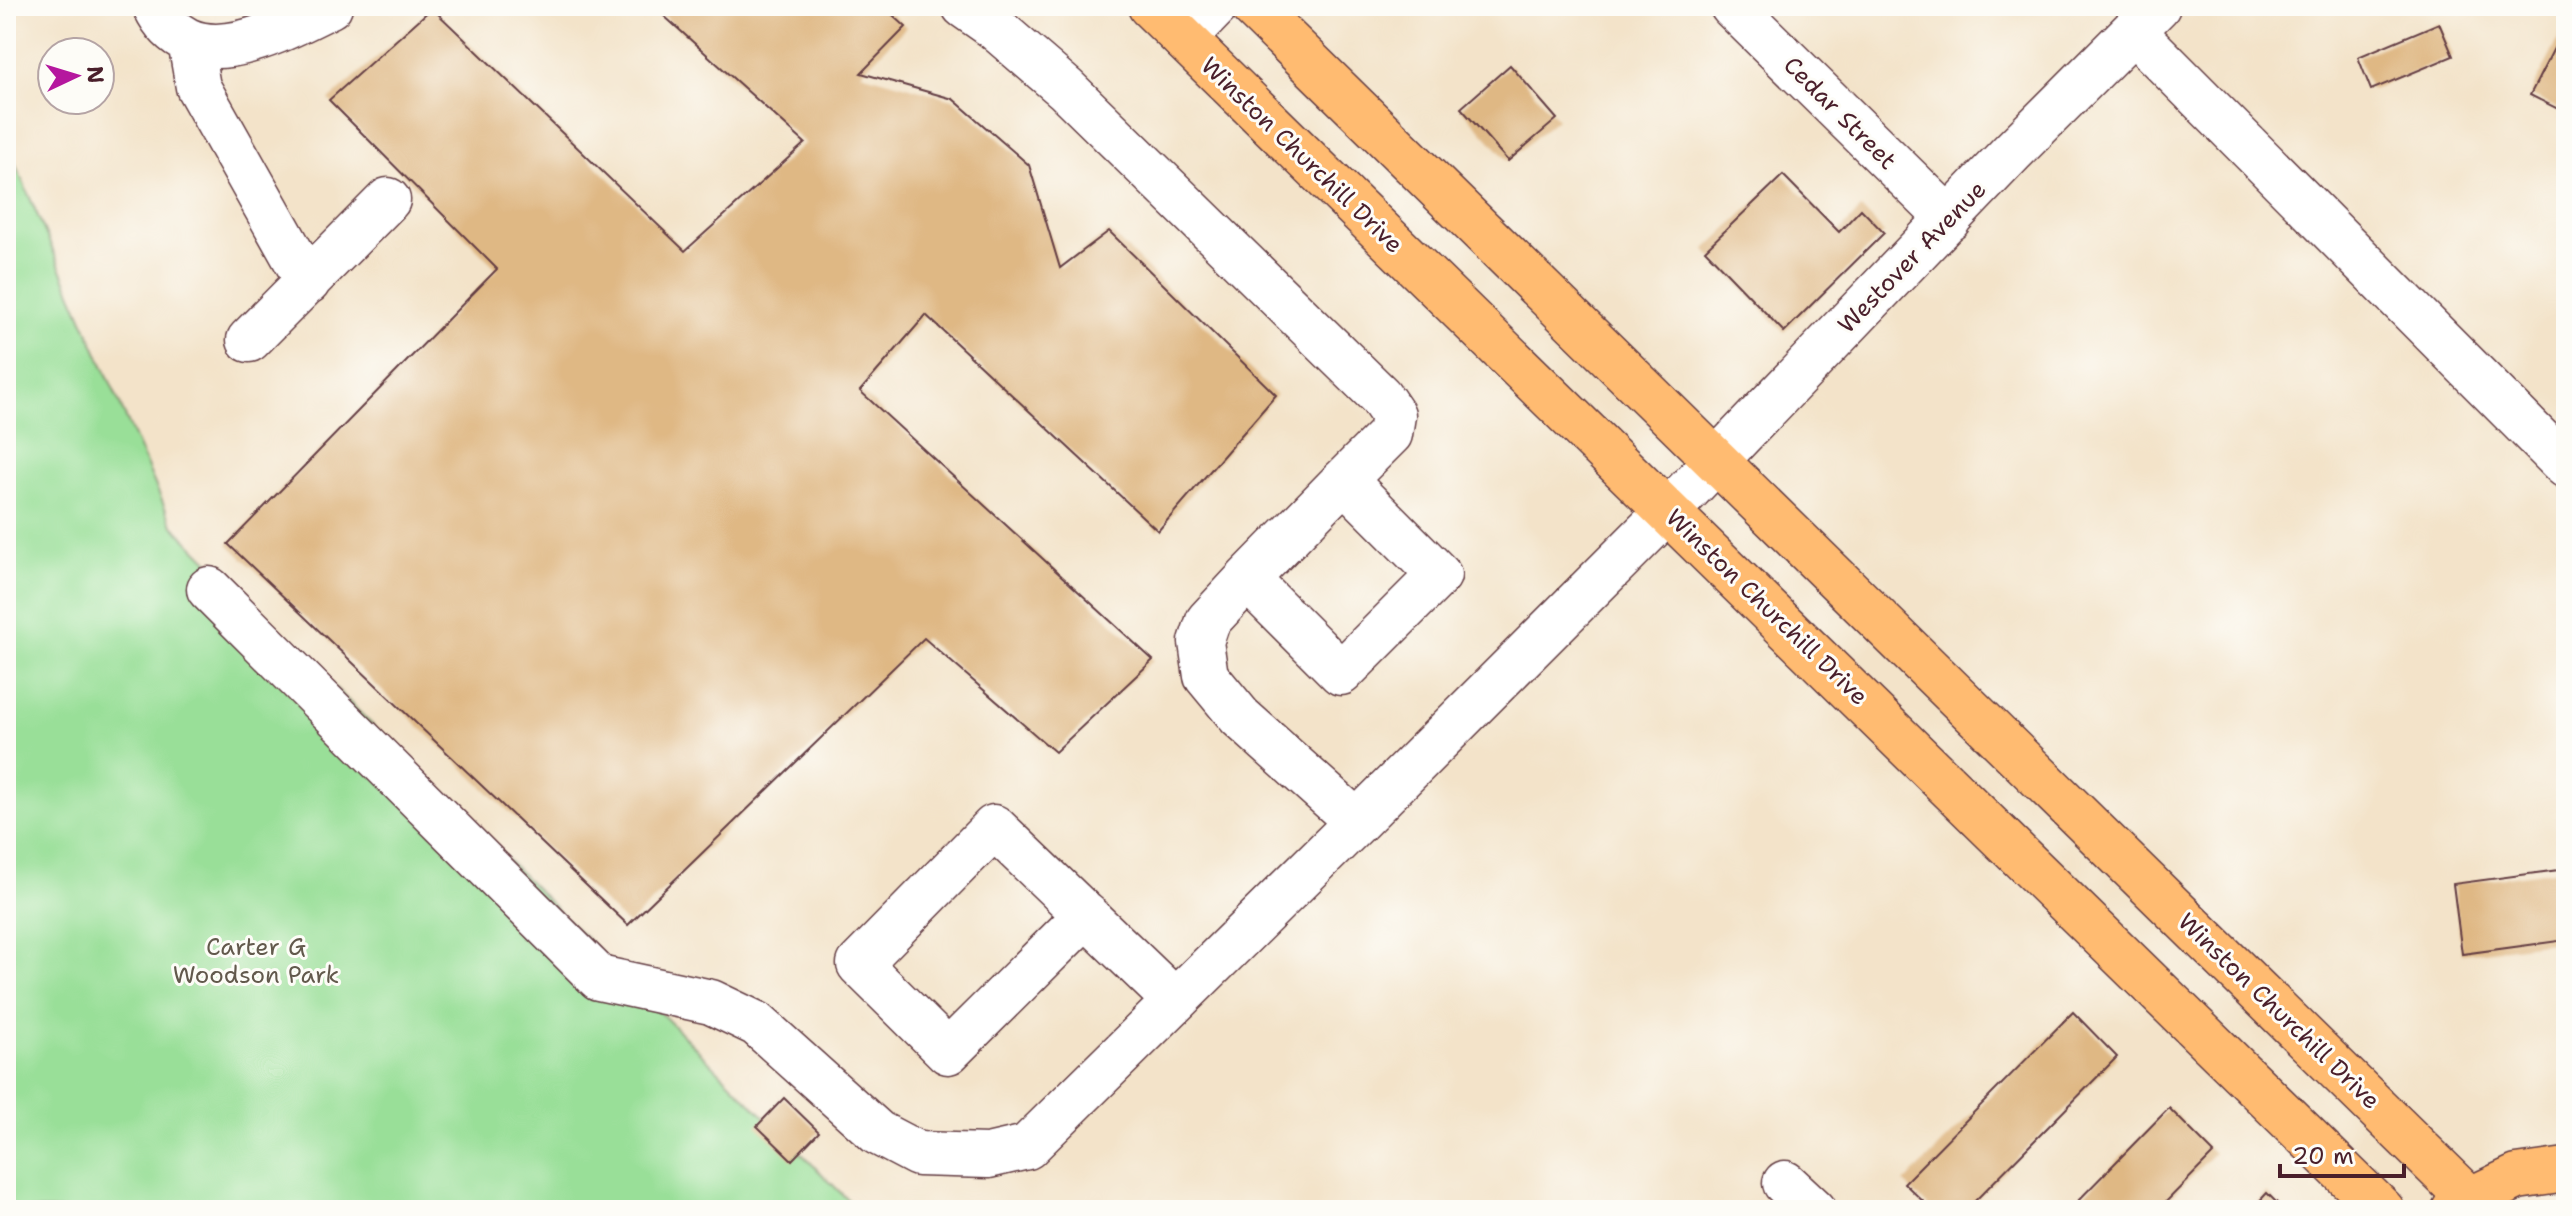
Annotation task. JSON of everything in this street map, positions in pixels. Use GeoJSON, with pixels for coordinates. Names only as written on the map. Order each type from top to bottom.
{"type":"FeatureCollection","features":[{"type":"Feature","properties":{"kind":"main road","name":"Winston Churchill Drive"},"geometry":{"type":"LineString","coordinates":[[1150,6],[2382,1210]]}},
{"type":"Feature","properties":{"kind":"main road","name":"Winston Churchill Drive"},"geometry":{"type":"LineString","coordinates":[[1252,6],[2469,1206]]}},
{"type":"Feature","properties":{"kind":"main road"},"geometry":{"type":"LineString","coordinates":[[2469,1206],[2517,1177],[2566,1170]]}},
{"type":"Feature","properties":{"kind":"street"},"geometry":{"type":"LineString","coordinates":[[155,6],[162,21],[190,42],[223,48],[270,35],[330,6]]}},
{"type":"Feature","properties":{"kind":"street"},"geometry":{"type":"LineString","coordinates":[[964,6],[994,27],[1066,89],[1380,396],[1393,415],[1390,434],[1208,621],[1201,642],[1206,676],[1240,717],[1357,822]]}},
{"type":"Feature","properties":{"kind":"street"},"geometry":{"type":"LineString","coordinates":[[1184,39],[1216,6]]}},
{"type":"Feature","properties":{"kind":"street","name":"Cedar Street"},"geometry":{"type":"LineString","coordinates":[[1732,6],[1949,219]]}},
{"type":"Feature","properties":{"kind":"street"},"geometry":{"type":"LineString","coordinates":[[2146,18],[2566,466]]}},
{"type":"Feature","properties":{"kind":"street","name":"Westover Avenue"},"geometry":{"type":"LineString","coordinates":[[209,589],[599,978],[711,1002],[757,1024],[878,1133],[918,1154],[988,1156],[1027,1147],[1668,511],[2146,18]]}},
{"type":"Feature","properties":{"kind":"street"},"geometry":{"type":"LineString","coordinates":[[190,42],[198,87],[308,282]]}},
{"type":"Feature","properties":{"kind":"street"},"geometry":{"type":"LineString","coordinates":[[249,340],[388,200]]}},
{"type":"Feature","properties":{"kind":"street"},"geometry":{"type":"LineString","coordinates":[[1247,579],[1341,673],[1439,575],[1344,480]]}},
{"type":"Feature","properties":{"kind":"street"},"geometry":{"type":"LineString","coordinates":[[1086,915],[948,1052],[859,964],[994,827],[1086,915],[1175,1001]]}},
{"type":"Feature","properties":{"kind":"green space","name":"Carter G Woodson Park"},"geometry":{"type":"Polygon","coordinates":[[[6,143],[173,526],[858,1210],[6,1210],[6,143]]]}},
{"type":"Feature","properties":{"kind":"building"},"geometry":{"type":"Polygon","coordinates":[[[653,6],[883,6],[906,27],[861,73],[953,99],[1029,165],[1060,268],[1109,231],[1276,395],[1158,531],[926,315],[860,391],[1153,660],[1055,752],[924,638],[628,925],[228,544],[497,269],[329,100],[432,8],[685,251],[805,143],[653,6]]]}},
{"type":"Feature","properties":{"kind":"building"},"geometry":{"type":"Polygon","coordinates":[[[2439,23],[2453,56],[2371,90],[2358,57],[2439,23]]]}},
{"type":"Feature","properties":{"kind":"building"},"geometry":{"type":"Polygon","coordinates":[[[2566,25],[2566,99],[2560,110],[2530,95],[2566,25]]]}},
{"type":"Feature","properties":{"kind":"building"},"geometry":{"type":"Polygon","coordinates":[[[1510,65],[1557,119],[1508,161],[1461,108],[1510,65]]]}},
{"type":"Feature","properties":{"kind":"building"},"geometry":{"type":"Polygon","coordinates":[[[1783,175],[1839,232],[1861,209],[1884,233],[1784,332],[1705,250],[1783,175]]]}},
{"type":"Feature","properties":{"kind":"building"},"geometry":{"type":"Polygon","coordinates":[[[2566,869],[2566,940],[2462,954],[2453,884],[2566,869]]]}},
{"type":"Feature","properties":{"kind":"building"},"geometry":{"type":"Polygon","coordinates":[[[2073,1012],[2117,1057],[1966,1210],[1932,1210],[1904,1183],[2073,1012]]]}},
{"type":"Feature","properties":{"kind":"building"},"geometry":{"type":"Polygon","coordinates":[[[784,1098],[819,1132],[792,1160],[757,1126],[784,1098]]]}},
{"type":"Feature","properties":{"kind":"building"},"geometry":{"type":"Polygon","coordinates":[[[2169,1108],[2214,1153],[2158,1210],[2069,1210],[2169,1108]]]}},
{"type":"Feature","properties":{"kind":"building"},"geometry":{"type":"Polygon","coordinates":[[[2267,1193],[2284,1210],[2251,1210],[2267,1193]]]}}]}
